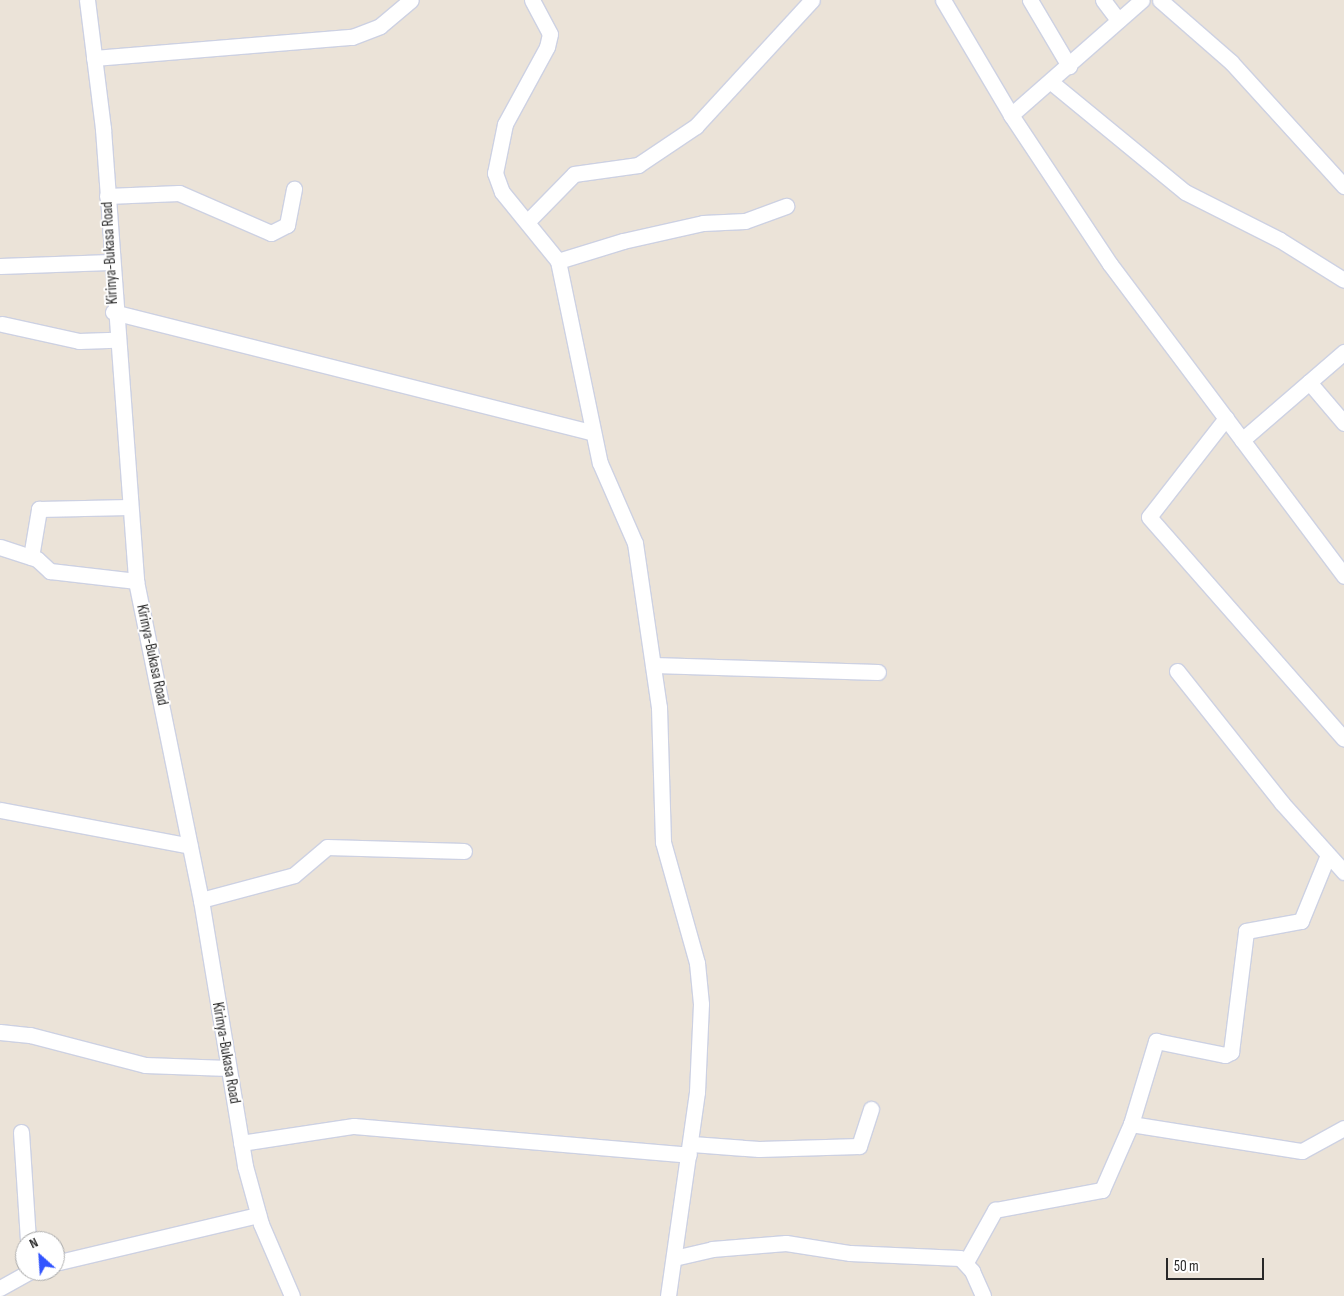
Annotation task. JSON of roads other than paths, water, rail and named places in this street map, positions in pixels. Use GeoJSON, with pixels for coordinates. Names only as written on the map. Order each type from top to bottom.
{"type":"FeatureCollection","features":[{"type":"Feature","properties":{"kind":"street","name":"Kirinya-Bukasa Road"},"geometry":{"type":"LineString","coordinates":[[88,0],[107,196],[115,340],[136,582],[201,900],[241,1143],[258,1215],[292,1296]]}},
{"type":"Feature","properties":{"kind":"street"},"geometry":{"type":"LineString","coordinates":[[94,58],[352,37],[380,26],[411,0]]}},
{"type":"Feature","properties":{"kind":"street"},"geometry":{"type":"LineString","coordinates":[[532,0],[550,34],[547,47],[505,124],[495,173],[502,192],[558,261],[591,432],[606,479],[635,543],[653,665],[663,842],[689,926],[701,1004],[690,1150],[668,1296]]}},
{"type":"Feature","properties":{"kind":"street"},"geometry":{"type":"LineString","coordinates":[[527,222],[574,174],[638,165],[696,126],[812,0]]}},
{"type":"Feature","properties":{"kind":"street"},"geometry":{"type":"LineString","coordinates":[[943,0],[1011,115],[1110,264],[1344,576]]}},
{"type":"Feature","properties":{"kind":"street"},"geometry":{"type":"LineString","coordinates":[[1030,0],[1069,66]]}},
{"type":"Feature","properties":{"kind":"street"},"geometry":{"type":"LineString","coordinates":[[1103,0],[1118,20]]}},
{"type":"Feature","properties":{"kind":"street"},"geometry":{"type":"LineString","coordinates":[[1011,115],[1051,82],[1142,0]]}},
{"type":"Feature","properties":{"kind":"street"},"geometry":{"type":"LineString","coordinates":[[1160,0],[1231,62],[1344,186]]}},
{"type":"Feature","properties":{"kind":"street"},"geometry":{"type":"LineString","coordinates":[[1051,82],[1192,196],[1264,231],[1344,280]]}},
{"type":"Feature","properties":{"kind":"street"},"geometry":{"type":"LineString","coordinates":[[107,196],[180,193],[270,233],[287,225],[294,189]]}},
{"type":"Feature","properties":{"kind":"street"},"geometry":{"type":"LineString","coordinates":[[558,261],[623,241],[703,223],[745,220],[786,206]]}},
{"type":"Feature","properties":{"kind":"street"},"geometry":{"type":"LineString","coordinates":[[0,266],[110,262]]}},
{"type":"Feature","properties":{"kind":"street"},"geometry":{"type":"LineString","coordinates":[[113,312],[591,432]]}},
{"type":"Feature","properties":{"kind":"street"},"geometry":{"type":"LineString","coordinates":[[2,324],[79,341],[115,340]]}},
{"type":"Feature","properties":{"kind":"street"},"geometry":{"type":"LineString","coordinates":[[1242,440],[1344,352]]}},
{"type":"Feature","properties":{"kind":"street"},"geometry":{"type":"LineString","coordinates":[[1309,382],[1344,423]]}},
{"type":"Feature","properties":{"kind":"street"},"geometry":{"type":"LineString","coordinates":[[1226,418],[1150,517],[1344,739]]}},
{"type":"Feature","properties":{"kind":"street"},"geometry":{"type":"LineString","coordinates":[[31,556],[39,509],[129,507]]}},
{"type":"Feature","properties":{"kind":"street"},"geometry":{"type":"LineString","coordinates":[[0,546],[31,556],[50,571],[136,582]]}},
{"type":"Feature","properties":{"kind":"street"},"geometry":{"type":"LineString","coordinates":[[653,665],[878,672]]}},
{"type":"Feature","properties":{"kind":"street"},"geometry":{"type":"LineString","coordinates":[[1176,671],[1344,872]]}},
{"type":"Feature","properties":{"kind":"street"},"geometry":{"type":"LineString","coordinates":[[0,810],[190,846]]}},
{"type":"Feature","properties":{"kind":"street"},"geometry":{"type":"LineString","coordinates":[[201,900],[294,875],[327,846],[464,851]]}},
{"type":"Feature","properties":{"kind":"street"},"geometry":{"type":"LineString","coordinates":[[966,1262],[995,1210],[1101,1192],[1131,1124],[1156,1041],[1225,1055],[1231,1052],[1246,931],[1301,921],[1328,855]]}},
{"type":"Feature","properties":{"kind":"street"},"geometry":{"type":"LineString","coordinates":[[0,1032],[30,1035],[145,1065],[228,1068]]}},
{"type":"Feature","properties":{"kind":"street"},"geometry":{"type":"LineString","coordinates":[[241,1143],[354,1126],[690,1150],[859,1146],[871,1109]]}},
{"type":"Feature","properties":{"kind":"street"},"geometry":{"type":"LineString","coordinates":[[1131,1124],[1302,1151],[1344,1128]]}},
{"type":"Feature","properties":{"kind":"street"},"geometry":{"type":"LineString","coordinates":[[21,1132],[27,1231]]}},
{"type":"Feature","properties":{"kind":"street"},"geometry":{"type":"LineString","coordinates":[[65,1261],[258,1215]]}},
{"type":"Feature","properties":{"kind":"street"},"geometry":{"type":"LineString","coordinates":[[674,1258],[712,1249],[786,1243],[966,1262]]}},
{"type":"Feature","properties":{"kind":"street"},"geometry":{"type":"LineString","coordinates":[[966,1262],[983,1296]]}},
{"type":"Feature","properties":{"kind":"street"},"geometry":{"type":"LineString","coordinates":[[0,1288],[15,1280]]}}]}
